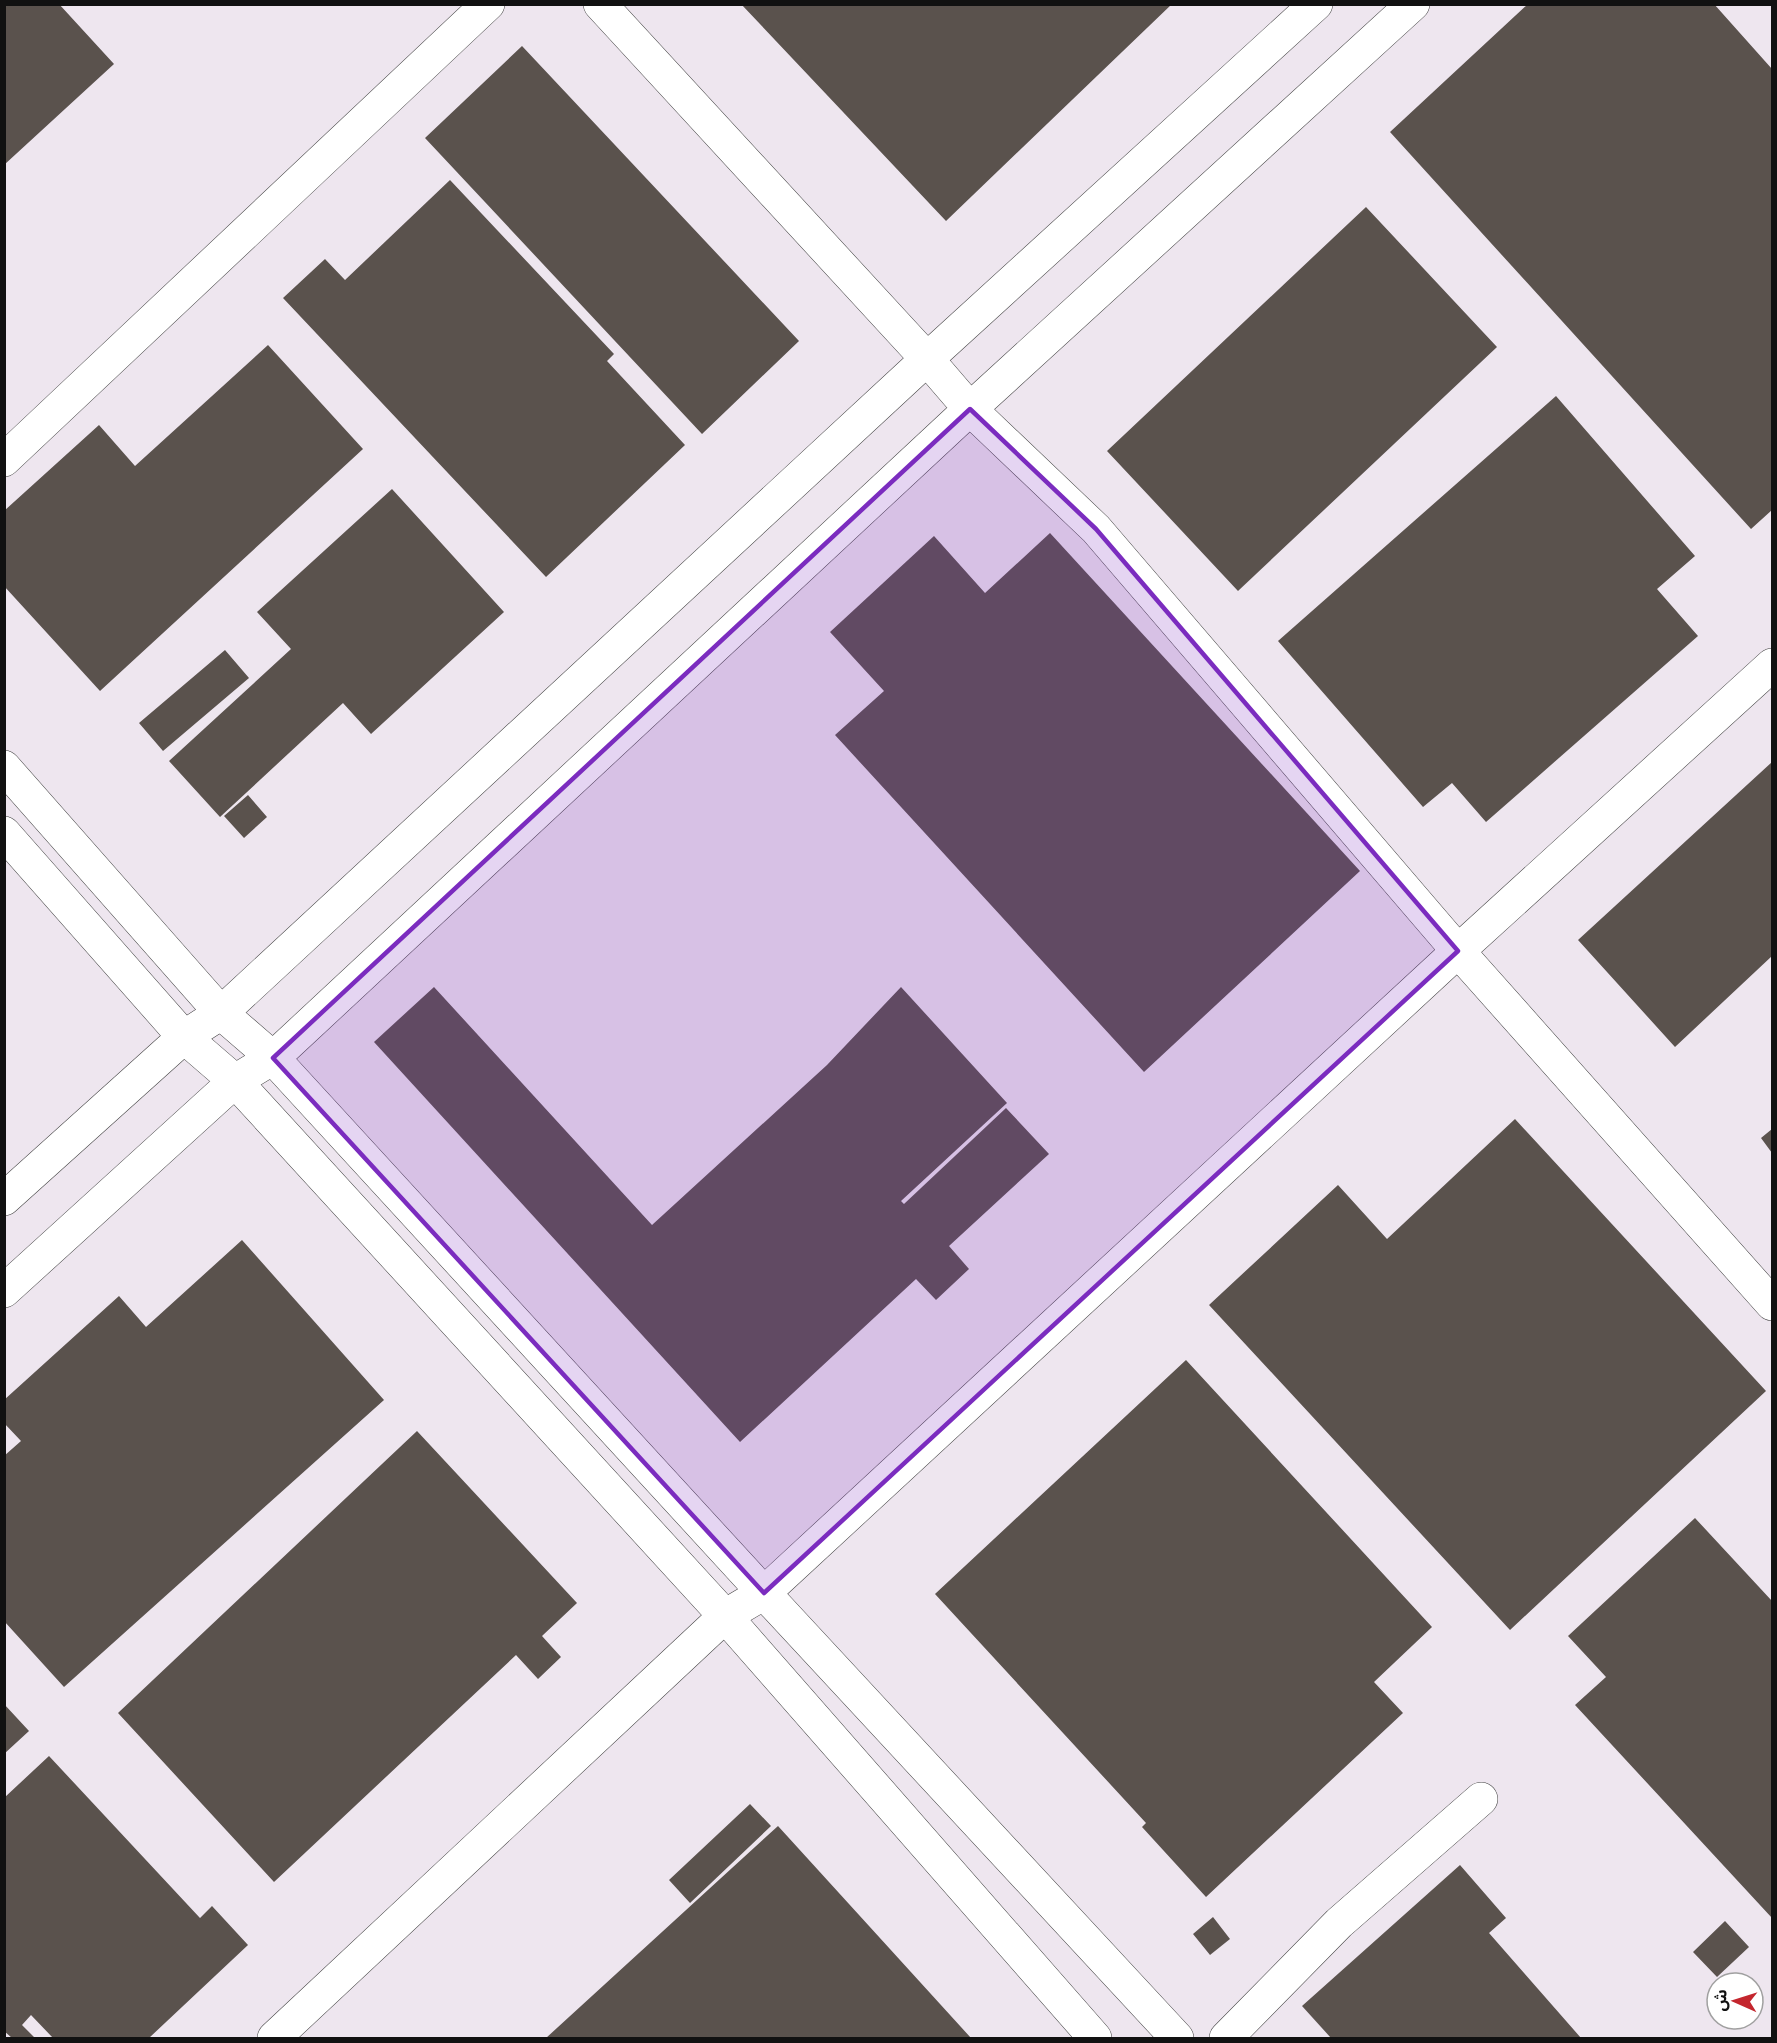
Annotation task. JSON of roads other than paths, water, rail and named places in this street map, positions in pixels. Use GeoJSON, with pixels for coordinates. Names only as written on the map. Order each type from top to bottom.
{"type":"FeatureCollection","features":[{"type":"Feature","properties":{"kind":"street"},"geometry":{"type":"LineString","coordinates":[[4,460],[488,4]]}},
{"type":"Feature","properties":{"kind":"street"},"geometry":{"type":"LineString","coordinates":[[600,4],[927,359],[970,410],[1096,528],[1458,951],[1773,1304]]}},
{"type":"Feature","properties":{"kind":"street"},"geometry":{"type":"LineString","coordinates":[[4,1199],[184,1036],[221,1013],[927,359],[1316,4]]}},
{"type":"Feature","properties":{"kind":"street"},"geometry":{"type":"LineString","coordinates":[[4,1291],[235,1081],[273,1058],[970,410],[1413,4]]}},
{"type":"Feature","properties":{"kind":"street"},"geometry":{"type":"LineString","coordinates":[[274,2038],[726,1616],[764,1593],[1458,951],[1773,664]]}},
{"type":"Feature","properties":{"kind":"street"},"geometry":{"type":"LineString","coordinates":[[4,767],[221,1013],[273,1058],[764,1593],[1177,2038]]}},
{"type":"Feature","properties":{"kind":"street"},"geometry":{"type":"LineString","coordinates":[[4,833],[184,1036],[235,1081],[726,1616],[1095,2038]]}},
{"type":"Feature","properties":{"kind":"street"},"geometry":{"type":"LineString","coordinates":[[1226,2038],[1339,1923],[1481,1798]]}}]}
